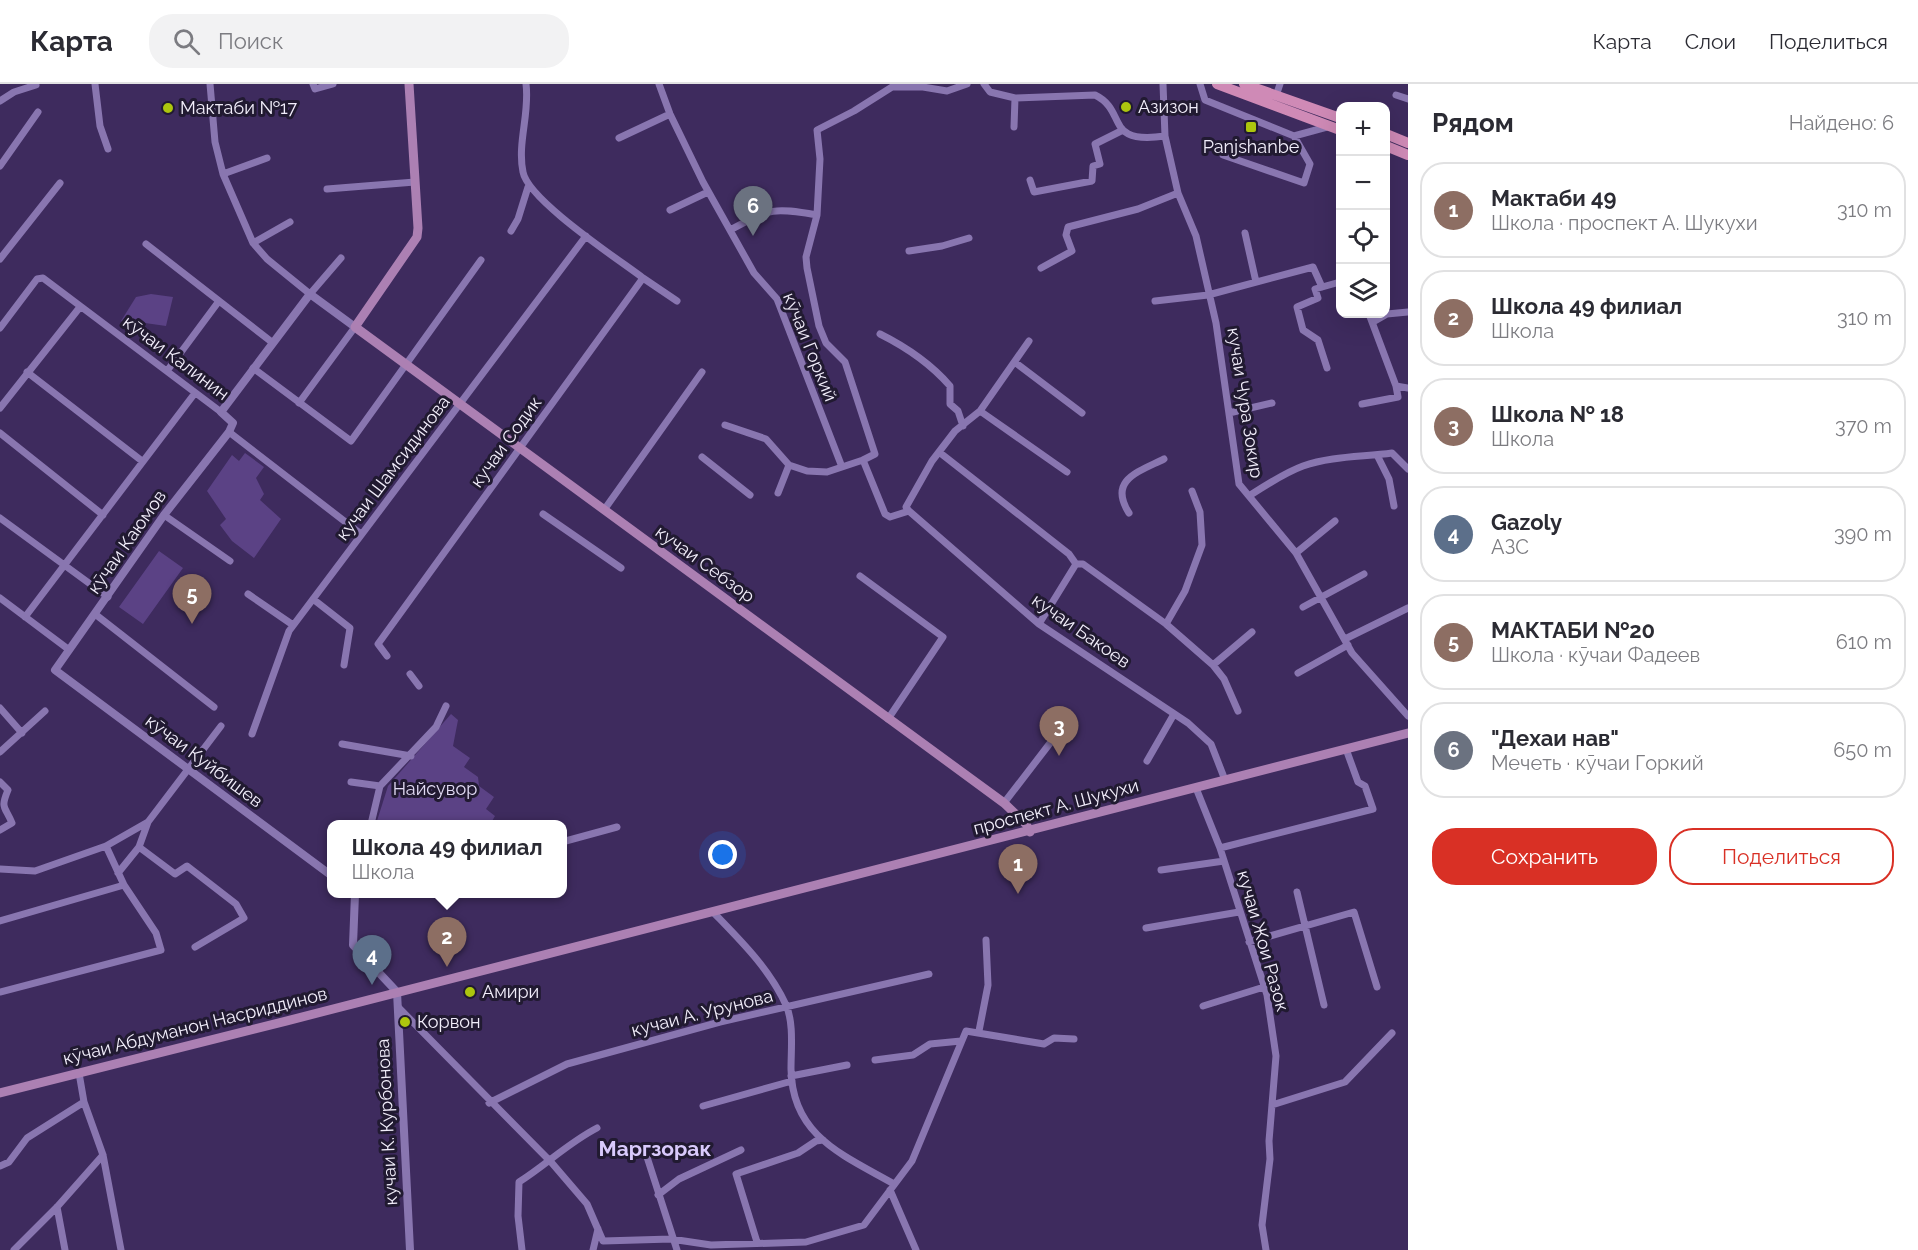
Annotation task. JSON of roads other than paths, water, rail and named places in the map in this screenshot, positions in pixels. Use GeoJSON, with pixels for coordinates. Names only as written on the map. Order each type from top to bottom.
{"type":"FeatureCollection","features":[{"type":"Feature","properties":{"kind":"main road"},"geometry":{"type":"LineString","coordinates":[[356,327],[417,237],[409,84]]}},
{"type":"Feature","properties":{"kind":"main road"},"geometry":{"type":"LineString","coordinates":[[1217,84],[1335,128]]}},
{"type":"Feature","properties":{"kind":"main road"},"geometry":{"type":"LineString","coordinates":[[1244,84],[1336,116]]}},
{"type":"Feature","properties":{"kind":"main road"},"geometry":{"type":"LineString","coordinates":[[1390,135],[1408,142]]}},
{"type":"Feature","properties":{"kind":"main road"},"geometry":{"type":"LineString","coordinates":[[1390,148],[1408,155]]}},
{"type":"Feature","properties":{"kind":"main road","name":"кучаи Себзор"},"geometry":{"type":"LineString","coordinates":[[356,327],[1004,803],[1026,824],[1030,832]]}},
{"type":"Feature","properties":{"kind":"main road","name":"проспект А. Шукухи"},"geometry":{"type":"LineString","coordinates":[[712,911],[1030,832],[1408,733]]}},
{"type":"Feature","properties":{"kind":"main road","name":"кӯчаи Абдуманон Насриддинов"},"geometry":{"type":"LineString","coordinates":[[0,1093],[712,911]]}},
{"type":"Feature","properties":{"kind":"street"},"geometry":{"type":"LineString","coordinates":[[95,84],[100,126],[108,149]]}},
{"type":"Feature","properties":{"kind":"street"},"geometry":{"type":"LineString","coordinates":[[210,84],[215,141],[223,174],[253,243],[267,259],[356,327],[299,403]]}},
{"type":"Feature","properties":{"kind":"street"},"geometry":{"type":"LineString","coordinates":[[312,84],[315,89],[333,84]]}},
{"type":"Feature","properties":{"kind":"street"},"geometry":{"type":"LineString","coordinates":[[526,84],[522,172],[528,187],[586,236],[677,301]]}},
{"type":"Feature","properties":{"kind":"street","name":"кӯчаи Горкий"},"geometry":{"type":"LineString","coordinates":[[659,84],[670,114],[708,192],[754,273],[777,299],[842,467]]}},
{"type":"Feature","properties":{"kind":"street"},"geometry":{"type":"LineString","coordinates":[[725,425],[766,439],[789,465],[807,471],[827,472],[863,460],[875,453],[845,362],[826,343],[819,326],[807,268],[807,256],[817,215],[820,159],[817,130],[854,111],[892,87],[923,87],[947,92],[967,84]]}},
{"type":"Feature","properties":{"kind":"street"},"geometry":{"type":"LineString","coordinates":[[984,84],[990,92],[1015,98],[1095,95],[1104,99],[1123,130],[1132,137],[1146,139],[1165,136]]}},
{"type":"Feature","properties":{"kind":"street","name":"кучаи Чура Зокир"},"geometry":{"type":"LineString","coordinates":[[1163,84],[1165,136],[1178,193],[1196,236],[1216,323],[1239,484],[1296,553],[1352,653],[1408,716]]}},
{"type":"Feature","properties":{"kind":"street"},"geometry":{"type":"LineString","coordinates":[[1200,84],[1205,100],[1294,136],[1335,128]]}},
{"type":"Feature","properties":{"kind":"street"},"geometry":{"type":"LineString","coordinates":[[1276,96],[1280,84]]}},
{"type":"Feature","properties":{"kind":"street"},"geometry":{"type":"LineString","coordinates":[[0,101],[14,92],[36,87]]}},
{"type":"Feature","properties":{"kind":"street"},"geometry":{"type":"LineString","coordinates":[[1396,95],[1408,99]]}},
{"type":"Feature","properties":{"kind":"street"},"geometry":{"type":"LineString","coordinates":[[1014,127],[1015,98]]}},
{"type":"Feature","properties":{"kind":"street"},"geometry":{"type":"LineString","coordinates":[[0,166],[38,112]]}},
{"type":"Feature","properties":{"kind":"street"},"geometry":{"type":"LineString","coordinates":[[619,138],[670,114]]}},
{"type":"Feature","properties":{"kind":"street"},"geometry":{"type":"LineString","coordinates":[[1030,180],[1035,192],[1092,181],[1093,166],[1100,164],[1095,144],[1123,130]]}},
{"type":"Feature","properties":{"kind":"street"},"geometry":{"type":"LineString","coordinates":[[1223,155],[1304,183],[1310,164],[1294,136]]}},
{"type":"Feature","properties":{"kind":"street"},"geometry":{"type":"LineString","coordinates":[[223,174],[267,158]]}},
{"type":"Feature","properties":{"kind":"street"},"geometry":{"type":"LineString","coordinates":[[327,189],[415,182]]}},
{"type":"Feature","properties":{"kind":"street"},"geometry":{"type":"LineString","coordinates":[[0,259],[60,183]]}},
{"type":"Feature","properties":{"kind":"street"},"geometry":{"type":"LineString","coordinates":[[511,231],[518,219],[528,187]]}},
{"type":"Feature","properties":{"kind":"street"},"geometry":{"type":"LineString","coordinates":[[670,210],[708,192]]}},
{"type":"Feature","properties":{"kind":"street"},"geometry":{"type":"LineString","coordinates":[[1041,268],[1072,251],[1065,235],[1068,227],[1138,209],[1178,193]]}},
{"type":"Feature","properties":{"kind":"street"},"geometry":{"type":"LineString","coordinates":[[730,230],[768,210],[782,209],[817,215]]}},
{"type":"Feature","properties":{"kind":"street"},"geometry":{"type":"LineString","coordinates":[[253,243],[290,222]]}},
{"type":"Feature","properties":{"kind":"street"},"geometry":{"type":"LineString","coordinates":[[1245,233],[1257,282]]}},
{"type":"Feature","properties":{"kind":"street","name":"кучаи Шамсидинова"},"geometry":{"type":"LineString","coordinates":[[252,734],[293,625],[586,236]]}},
{"type":"Feature","properties":{"kind":"street"},"geometry":{"type":"LineString","coordinates":[[909,251],[942,246],[969,238]]}},
{"type":"Feature","properties":{"kind":"street"},"geometry":{"type":"LineString","coordinates":[[146,244],[273,343]]}},
{"type":"Feature","properties":{"kind":"street"},"geometry":{"type":"LineString","coordinates":[[221,412],[310,294],[341,258]]}},
{"type":"Feature","properties":{"kind":"street"},"geometry":{"type":"LineString","coordinates":[[253,368],[351,441],[480,260]]}},
{"type":"Feature","properties":{"kind":"street"},"geometry":{"type":"LineString","coordinates":[[1155,301],[1208,294],[1313,267],[1318,298],[1297,307],[1303,330],[1318,340],[1327,368]]}},
{"type":"Feature","properties":{"kind":"street","name":"кӯчаи Калинин"},"geometry":{"type":"LineString","coordinates":[[0,328],[37,279],[43,278],[221,412],[233,423],[229,432]]}},
{"type":"Feature","properties":{"kind":"street","name":"кучаи Содик"},"geometry":{"type":"LineString","coordinates":[[387,656],[378,644],[644,278]]}},
{"type":"Feature","properties":{"kind":"street"},"geometry":{"type":"LineString","coordinates":[[1318,288],[1336,283]]}},
{"type":"Feature","properties":{"kind":"street"},"geometry":{"type":"LineString","coordinates":[[167,371],[219,301]]}},
{"type":"Feature","properties":{"kind":"street"},"geometry":{"type":"LineString","coordinates":[[0,408],[80,307]]}},
{"type":"Feature","properties":{"kind":"street"},"geometry":{"type":"LineString","coordinates":[[1373,322],[1387,314],[1408,312]]}},
{"type":"Feature","properties":{"kind":"street"},"geometry":{"type":"LineString","coordinates":[[1362,404],[1398,397],[1371,318]]}},
{"type":"Feature","properties":{"kind":"street"},"geometry":{"type":"LineString","coordinates":[[880,334],[900,344],[940,374],[950,386],[950,404],[958,411],[963,426]]}},
{"type":"Feature","properties":{"kind":"street"},"geometry":{"type":"LineString","coordinates":[[863,460],[885,514],[890,517],[909,511],[906,507],[939,452],[955,431],[980,411],[1016,363],[1029,341]]}},
{"type":"Feature","properties":{"kind":"street"},"geometry":{"type":"LineString","coordinates":[[1016,363],[1082,413]]}},
{"type":"Feature","properties":{"kind":"street"},"geometry":{"type":"LineString","coordinates":[[27,372],[142,461]]}},
{"type":"Feature","properties":{"kind":"street"},"geometry":{"type":"LineString","coordinates":[[604,510],[702,372]]}},
{"type":"Feature","properties":{"kind":"street"},"geometry":{"type":"LineString","coordinates":[[1396,386],[1408,388]]}},
{"type":"Feature","properties":{"kind":"street"},"geometry":{"type":"LineString","coordinates":[[25,617],[195,393]]}},
{"type":"Feature","properties":{"kind":"street"},"geometry":{"type":"LineString","coordinates":[[1229,413],[1272,403]]}},
{"type":"Feature","properties":{"kind":"street"},"geometry":{"type":"LineString","coordinates":[[980,411],[1067,472]]}},
{"type":"Feature","properties":{"kind":"street"},"geometry":{"type":"LineString","coordinates":[[229,432],[361,534]]}},
{"type":"Feature","properties":{"kind":"street","name":"кӯчаи Каюмов"},"geometry":{"type":"LineString","coordinates":[[56,672],[56,667],[68,649],[108,597],[164,515],[229,432]]}},
{"type":"Feature","properties":{"kind":"street"},"geometry":{"type":"LineString","coordinates":[[0,433],[103,515]]}},
{"type":"Feature","properties":{"kind":"street"},"geometry":{"type":"LineString","coordinates":[[939,452],[1070,555],[1076,564]]}},
{"type":"Feature","properties":{"kind":"street"},"geometry":{"type":"LineString","coordinates":[[1249,496],[1277,478],[1305,465],[1392,453],[1408,469]]}},
{"type":"Feature","properties":{"kind":"street"},"geometry":{"type":"LineString","coordinates":[[1377,455],[1389,479],[1394,506]]}},
{"type":"Feature","properties":{"kind":"street"},"geometry":{"type":"LineString","coordinates":[[702,457],[750,495]]}},
{"type":"Feature","properties":{"kind":"street"},"geometry":{"type":"LineString","coordinates":[[1129,513],[1121,500],[1121,490],[1125,482],[1164,459]]}},
{"type":"Feature","properties":{"kind":"street"},"geometry":{"type":"LineString","coordinates":[[778,494],[789,465]]}},
{"type":"Feature","properties":{"kind":"street"},"geometry":{"type":"LineString","coordinates":[[1166,624],[1185,591],[1202,544],[1200,512],[1192,491]]}},
{"type":"Feature","properties":{"kind":"street","name":"кучаи Бакоев"},"geometry":{"type":"LineString","coordinates":[[909,511],[1039,624],[1174,714],[1211,744],[1226,780]]}},
{"type":"Feature","properties":{"kind":"street"},"geometry":{"type":"LineString","coordinates":[[543,514],[621,567]]}},
{"type":"Feature","properties":{"kind":"street"},"geometry":{"type":"LineString","coordinates":[[164,515],[230,561]]}},
{"type":"Feature","properties":{"kind":"street"},"geometry":{"type":"LineString","coordinates":[[0,518],[108,597]]}},
{"type":"Feature","properties":{"kind":"street"},"geometry":{"type":"LineString","coordinates":[[1296,553],[1335,521]]}},
{"type":"Feature","properties":{"kind":"street"},"geometry":{"type":"LineString","coordinates":[[1039,624],[1076,564]]}},
{"type":"Feature","properties":{"kind":"street"},"geometry":{"type":"LineString","coordinates":[[1076,564],[1083,564],[1166,624],[1213,664],[1224,678],[1238,711]]}},
{"type":"Feature","properties":{"kind":"street"},"geometry":{"type":"LineString","coordinates":[[1303,607],[1364,574]]}},
{"type":"Feature","properties":{"kind":"street"},"geometry":{"type":"LineString","coordinates":[[860,576],[943,637],[888,719]]}},
{"type":"Feature","properties":{"kind":"street"},"geometry":{"type":"LineString","coordinates":[[248,594],[293,625]]}},
{"type":"Feature","properties":{"kind":"street"},"geometry":{"type":"LineString","coordinates":[[0,598],[68,649]]}},
{"type":"Feature","properties":{"kind":"street"},"geometry":{"type":"LineString","coordinates":[[313,599],[350,628],[344,665]]}},
{"type":"Feature","properties":{"kind":"street"},"geometry":{"type":"LineString","coordinates":[[1298,673],[1346,642],[1408,608]]}},
{"type":"Feature","properties":{"kind":"street"},"geometry":{"type":"LineString","coordinates":[[95,614],[214,707]]}},
{"type":"Feature","properties":{"kind":"street"},"geometry":{"type":"LineString","coordinates":[[1213,664],[1252,632]]}},
{"type":"Feature","properties":{"kind":"street","name":"кӯчаи Куйбишев"},"geometry":{"type":"LineString","coordinates":[[56,672],[327,872]]}},
{"type":"Feature","properties":{"kind":"street"},"geometry":{"type":"LineString","coordinates":[[410,674],[419,686]]}},
{"type":"Feature","properties":{"kind":"street"},"geometry":{"type":"LineString","coordinates":[[372,820],[380,786],[411,756],[436,727],[446,706]]}},
{"type":"Feature","properties":{"kind":"street"},"geometry":{"type":"LineString","coordinates":[[0,708],[22,733]]}},
{"type":"Feature","properties":{"kind":"street"},"geometry":{"type":"LineString","coordinates":[[0,752],[45,711]]}},
{"type":"Feature","properties":{"kind":"street"},"geometry":{"type":"LineString","coordinates":[[1147,761],[1174,714]]}},
{"type":"Feature","properties":{"kind":"street"},"geometry":{"type":"LineString","coordinates":[[118,873],[139,847],[148,822],[221,726]]}},
{"type":"Feature","properties":{"kind":"street"},"geometry":{"type":"LineString","coordinates":[[1004,803],[1054,738]]}},
{"type":"Feature","properties":{"kind":"street"},"geometry":{"type":"LineString","coordinates":[[342,744],[411,756]]}},
{"type":"Feature","properties":{"kind":"street"},"geometry":{"type":"LineString","coordinates":[[1220,848],[1372,809],[1365,786],[1358,782],[1346,749]]}},
{"type":"Feature","properties":{"kind":"street"},"geometry":{"type":"LineString","coordinates":[[0,782],[8,790],[2,800],[12,823],[0,830]]}},
{"type":"Feature","properties":{"kind":"street"},"geometry":{"type":"LineString","coordinates":[[351,782],[380,786]]}},
{"type":"Feature","properties":{"kind":"street","name":"кучаи Жои Разок"},"geometry":{"type":"LineString","coordinates":[[1196,788],[1220,848],[1264,987],[1276,1056],[1268,1180],[1262,1225],[1266,1250]]}},
{"type":"Feature","properties":{"kind":"street"},"geometry":{"type":"LineString","coordinates":[[0,869],[34,871],[106,846],[148,822]]}},
{"type":"Feature","properties":{"kind":"street"},"geometry":{"type":"LineString","coordinates":[[567,841],[617,827]]}},
{"type":"Feature","properties":{"kind":"street"},"geometry":{"type":"LineString","coordinates":[[0,992],[161,950],[156,933],[124,885],[106,846]]}},
{"type":"Feature","properties":{"kind":"street"},"geometry":{"type":"LineString","coordinates":[[139,847],[175,874],[187,866],[236,904],[244,918],[195,947]]}},
{"type":"Feature","properties":{"kind":"street"},"geometry":{"type":"LineString","coordinates":[[1161,870],[1224,861]]}},
{"type":"Feature","properties":{"kind":"street"},"geometry":{"type":"LineString","coordinates":[[0,921],[124,885]]}},
{"type":"Feature","properties":{"kind":"street"},"geometry":{"type":"LineString","coordinates":[[1297,892],[1324,1005]]}},
{"type":"Feature","properties":{"kind":"street"},"geometry":{"type":"LineString","coordinates":[[356,898],[352,945],[397,992]]}},
{"type":"Feature","properties":{"kind":"street"},"geometry":{"type":"LineString","coordinates":[[712,911],[756,956],[787,1006],[791,1030],[794,1098],[812,1132],[892,1187],[916,1250]]}},
{"type":"Feature","properties":{"kind":"street"},"geometry":{"type":"LineString","coordinates":[[1146,928],[1239,912]]}},
{"type":"Feature","properties":{"kind":"street"},"geometry":{"type":"LineString","coordinates":[[1249,942],[1354,912],[1377,987]]}},
{"type":"Feature","properties":{"kind":"street"},"geometry":{"type":"LineString","coordinates":[[979,1031],[988,985],[986,940]]}},
{"type":"Feature","properties":{"kind":"street","name":"кучаи А. Урунова"},"geometry":{"type":"LineString","coordinates":[[489,1102],[567,1064],[787,1006],[929,974]]}},
{"type":"Feature","properties":{"kind":"street"},"geometry":{"type":"LineString","coordinates":[[1203,1006],[1264,987]]}},
{"type":"Feature","properties":{"kind":"street","name":"кучаи К. Курбонова"},"geometry":{"type":"LineString","coordinates":[[397,992],[410,1250]]}},
{"type":"Feature","properties":{"kind":"street"},"geometry":{"type":"LineString","coordinates":[[398,1007],[489,1102],[551,1162],[586,1204],[603,1241],[672,1239],[711,1245],[806,1242],[864,1225],[912,1161],[966,1031],[979,1031],[1044,1044],[1054,1038],[1074,1039]]}},
{"type":"Feature","properties":{"kind":"street"},"geometry":{"type":"LineString","coordinates":[[1272,1105],[1345,1082],[1392,1033]]}},
{"type":"Feature","properties":{"kind":"street"},"geometry":{"type":"LineString","coordinates":[[875,1060],[913,1055],[930,1044],[961,1041]]}},
{"type":"Feature","properties":{"kind":"street"},"geometry":{"type":"LineString","coordinates":[[702,1106],[792,1078],[847,1065]]}},
{"type":"Feature","properties":{"kind":"street"},"geometry":{"type":"LineString","coordinates":[[79,1073],[84,1102],[103,1155],[122,1250]]}},
{"type":"Feature","properties":{"kind":"street"},"geometry":{"type":"LineString","coordinates":[[0,1166],[9,1162],[27,1138],[84,1102]]}},
{"type":"Feature","properties":{"kind":"street"},"geometry":{"type":"LineString","coordinates":[[522,1250],[518,1216],[519,1182],[551,1162],[568,1145],[597,1128]]}},
{"type":"Feature","properties":{"kind":"street"},"geometry":{"type":"LineString","coordinates":[[757,1242],[736,1174],[798,1154],[816,1141],[823,1140]]}},
{"type":"Feature","properties":{"kind":"street"},"geometry":{"type":"LineString","coordinates":[[658,1195],[679,1179],[741,1150]]}},
{"type":"Feature","properties":{"kind":"street"},"geometry":{"type":"LineString","coordinates":[[14,1250],[57,1208],[103,1155]]}},
{"type":"Feature","properties":{"kind":"street"},"geometry":{"type":"LineString","coordinates":[[647,1157],[677,1250]]}},
{"type":"Feature","properties":{"kind":"street"},"geometry":{"type":"LineString","coordinates":[[57,1208],[65,1250]]}},
{"type":"Feature","properties":{"kind":"street"},"geometry":{"type":"LineString","coordinates":[[593,1250],[599,1232]]}},
{"type":"Feature","properties":{"kind":"place","name":"Азизон"},"geometry":{"type":"Point","coordinates":[1126,107]}},
{"type":"Feature","properties":{"kind":"place","name":"Мактаби №17"},"geometry":{"type":"Point","coordinates":[168,108]}},
{"type":"Feature","properties":{"kind":"place","name":"Panjshanbe"},"geometry":{"type":"Point","coordinates":[1251,127]}},
{"type":"Feature","properties":{"kind":"place","name":"\"Дехаи нав\""},"geometry":{"type":"Point","coordinates":[753,236]}},
{"type":"Feature","properties":{"kind":"place","name":"МАКТАБИ №20"},"geometry":{"type":"Point","coordinates":[192,624]}},
{"type":"Feature","properties":{"kind":"place","name":"Школа № 18"},"geometry":{"type":"Point","coordinates":[1059,756]}},
{"type":"Feature","properties":{"kind":"place","name":"Мактаби 49"},"geometry":{"type":"Point","coordinates":[1018,894]}},
{"type":"Feature","properties":{"kind":"place","name":"Школа 49 филиал"},"geometry":{"type":"Point","coordinates":[447,967]}},
{"type":"Feature","properties":{"kind":"place","name":"Gazoly"},"geometry":{"type":"Point","coordinates":[372,985]}},
{"type":"Feature","properties":{"kind":"place","name":"Амири"},"geometry":{"type":"Point","coordinates":[470,992]}},
{"type":"Feature","properties":{"kind":"place","name":"Корвон"},"geometry":{"type":"Point","coordinates":[405,1022]}},
{"type":"Feature","properties":{"kind":"district","name":"Маргзорак"},"geometry":{"type":"Point","coordinates":[655,1149]}},
{"type":"Feature","properties":{"kind":"park label","name":"Найсувор"},"geometry":{"type":"Point","coordinates":[435,789]}}]}
